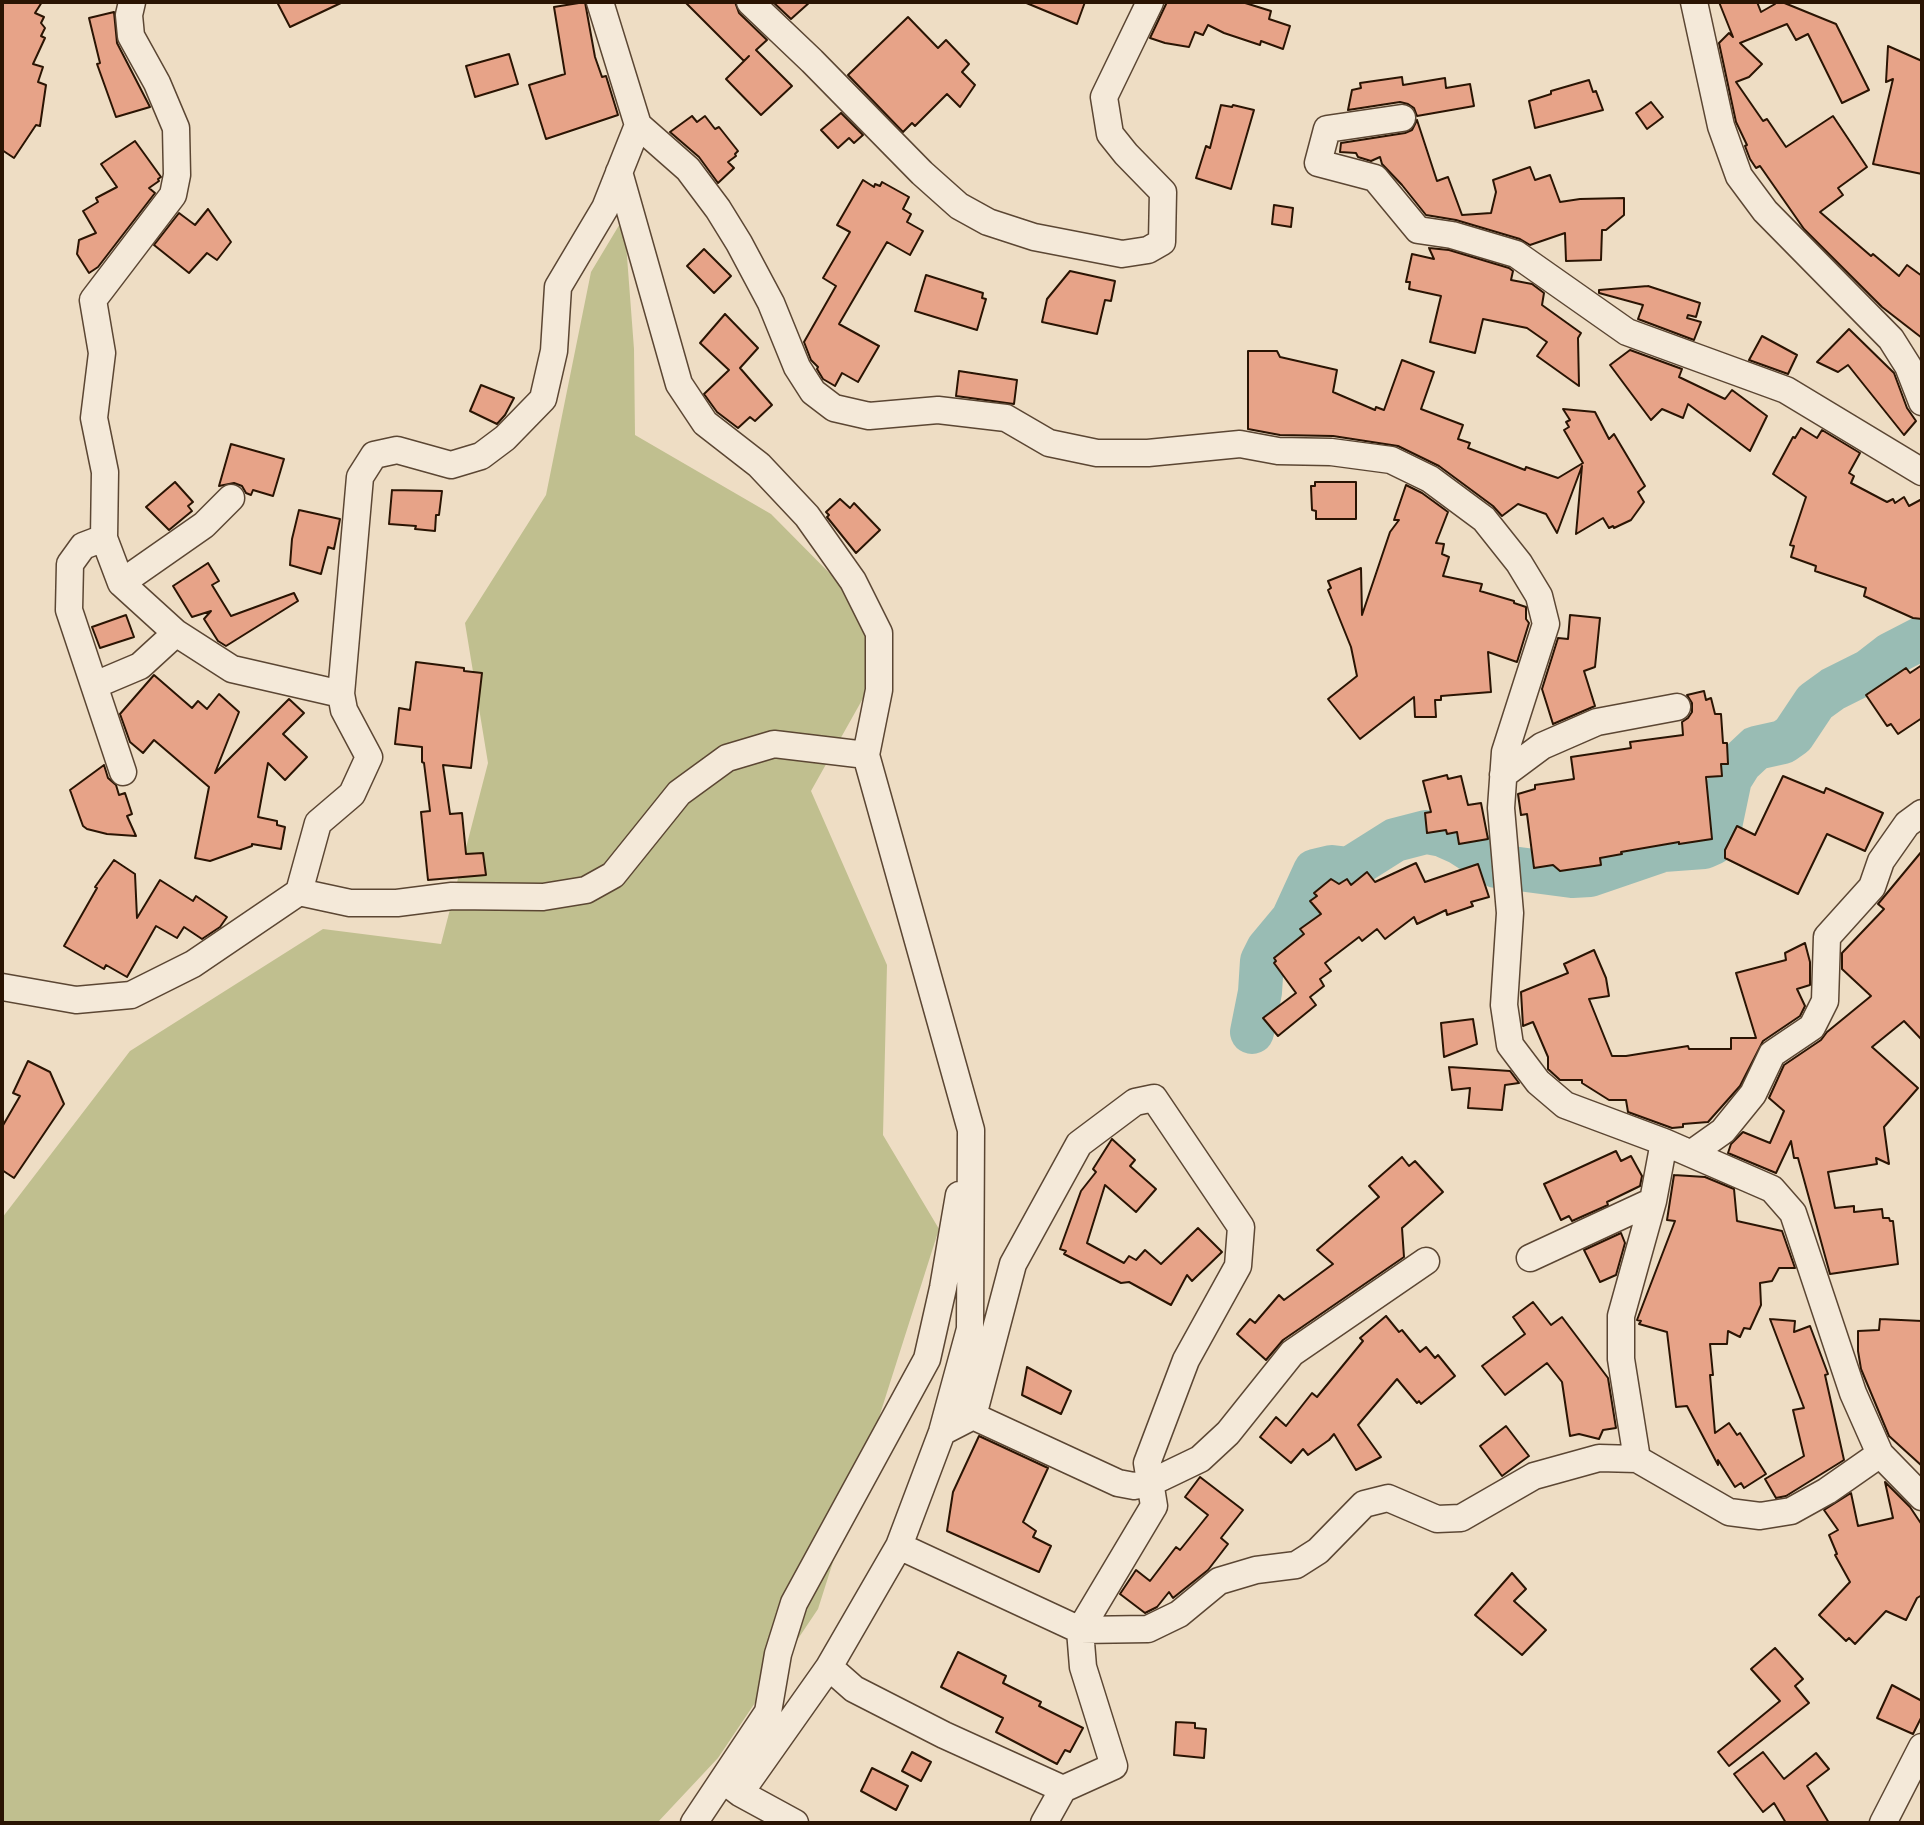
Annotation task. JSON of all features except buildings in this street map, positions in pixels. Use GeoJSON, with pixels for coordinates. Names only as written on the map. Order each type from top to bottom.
{"type":"FeatureCollection","features":[{"type":"Feature","properties":{"kind":"street"},"geometry":{"type":"LineString","coordinates":[[132,2],[129,15],[131,36],[158,83],[176,128],[177,175],[173,195],[93,300],[102,353],[94,418],[105,472],[104,538],[121,583],[176,633],[232,669],[341,694]]}},
{"type":"Feature","properties":{"kind":"street"},"geometry":{"type":"LineString","coordinates":[[600,2],[638,125],[688,169],[718,209],[771,303],[797,367],[813,392],[834,408],[869,416],[938,410],[1006,418],[1049,443],[1097,453],[1148,453],[1240,444],[1391,460],[1430,479],[1484,519],[1519,563],[1539,596],[1546,624],[1505,751],[1501,808],[1510,913],[1504,1005],[1510,1045],[1538,1082],[1566,1105],[1692,1153],[1772,1189],[1793,1213],[1853,1393],[1880,1454],[1922,1496]]}},
{"type":"Feature","properties":{"kind":"street"},"geometry":{"type":"LineString","coordinates":[[750,2],[922,173],[959,206],[988,222],[1034,237],[1122,254],[1148,250],[1162,242],[1163,192],[1110,134],[1104,97],[1150,2]]}},
{"type":"Feature","properties":{"kind":"street"},"geometry":{"type":"LineString","coordinates":[[1694,2],[1721,126],[1739,176],[1765,211],[1891,339],[1908,366],[1922,402]]}},
{"type":"Feature","properties":{"kind":"street"},"geometry":{"type":"LineString","coordinates":[[1402,118],[1327,129],[1318,163],[1375,177],[1418,230],[1452,235],[1516,254],[1627,332],[1786,390],[1922,472]]}},
{"type":"Feature","properties":{"kind":"street"},"geometry":{"type":"LineString","coordinates":[[2,987],[76,1000],[131,996],[193,964],[299,892],[318,822],[352,794],[369,757],[344,710],[341,694],[360,477],[374,455],[397,450],[450,465],[481,456],[505,438],[543,399],[554,351],[558,287],[605,208],[638,125]]}},
{"type":"Feature","properties":{"kind":"street"},"geometry":{"type":"LineString","coordinates":[[619,172],[679,384],[705,423],[759,465],[807,516],[853,581],[879,633],[879,690],[866,755],[971,1130],[970,1329],[942,1432],[899,1546],[828,1667],[732,1787],[694,1823]]}},
{"type":"Feature","properties":{"kind":"street"},"geometry":{"type":"LineString","coordinates":[[121,583],[204,525],[230,498]]}},
{"type":"Feature","properties":{"kind":"street"},"geometry":{"type":"LineString","coordinates":[[104,538],[83,546],[70,564],[69,610],[123,772]]}},
{"type":"Feature","properties":{"kind":"street"},"geometry":{"type":"LineString","coordinates":[[94,685],[140,666],[176,633]]}},
{"type":"Feature","properties":{"kind":"street"},"geometry":{"type":"LineString","coordinates":[[1503,775],[1542,746],[1597,722],[1676,707]]}},
{"type":"Feature","properties":{"kind":"street"},"geometry":{"type":"LineString","coordinates":[[299,892],[350,903],[397,903],[452,896],[542,897],[586,890],[613,875],[679,793],[727,758],[774,744],[866,755]]}},
{"type":"Feature","properties":{"kind":"street"},"geometry":{"type":"LineString","coordinates":[[1692,1153],[1723,1131],[1753,1094],[1772,1054],[1812,1027],[1825,1001],[1827,937],[1872,887],[1881,861],[1907,824],[1922,813]]}},
{"type":"Feature","properties":{"kind":"street"},"geometry":{"type":"LineString","coordinates":[[942,1432],[973,1416],[1013,1264],[1079,1144],[1135,1102],[1154,1098],[1241,1227],[1238,1266],[1186,1360],[1147,1463],[1154,1506],[1080,1630],[1083,1667],[1114,1766],[1063,1788],[1044,1823]]}},
{"type":"Feature","properties":{"kind":"street"},"geometry":{"type":"LineString","coordinates":[[732,1787],[768,1712],[778,1654],[794,1603],[927,1359],[943,1288],[971,1130]]}},
{"type":"Feature","properties":{"kind":"street"},"geometry":{"type":"LineString","coordinates":[[1637,1459],[1621,1359],[1621,1316],[1653,1201],[1664,1142]]}},
{"type":"Feature","properties":{"kind":"street"},"geometry":{"type":"LineString","coordinates":[[1530,1258],[1653,1201]]}},
{"type":"Feature","properties":{"kind":"street"},"geometry":{"type":"LineString","coordinates":[[973,1416],[1118,1483],[1134,1486],[1150,1483],[1200,1460],[1228,1433],[1292,1353],[1426,1261]]}},
{"type":"Feature","properties":{"kind":"street"},"geometry":{"type":"LineString","coordinates":[[899,1546],[1080,1630],[1148,1629],[1180,1614],[1219,1581],[1256,1570],[1296,1565],[1318,1551],[1364,1504],[1388,1498],[1437,1519],[1461,1518],[1534,1476],[1599,1458],[1637,1459],[1729,1512],[1760,1516],[1791,1511],[1828,1491],[1880,1454]]}},
{"type":"Feature","properties":{"kind":"street"},"geometry":{"type":"LineString","coordinates":[[828,1667],[854,1689],[877,1701],[944,1735],[1063,1788]]}},
{"type":"Feature","properties":{"kind":"street"},"geometry":{"type":"LineString","coordinates":[[1884,1823],[1922,1746]]}},
{"type":"Feature","properties":{"kind":"street"},"geometry":{"type":"LineString","coordinates":[[732,1787],[795,1823]]}},
{"type":"Feature","properties":{"kind":"shaded area"},"geometry":{"type":"Polygon","coordinates":[[[624,217],[634,349],[635,435],[771,514],[873,617],[866,693],[811,791],[887,965],[883,1135],[939,1229],[818,1609],[718,1758],[657,1823],[2,1823],[2,1218],[130,1051],[323,929],[441,944],[488,763],[465,623],[546,495],[591,272],[624,217]]]}},
{"type":"Feature","properties":{"kind":"waterway"},"geometry":{"type":"LineString","coordinates":[[1252,1032],[1260,992],[1262,961],[1268,949],[1293,919],[1315,871],[1332,867],[1349,869],[1395,840],[1426,832],[1460,843],[1496,866],[1572,876],[1590,875],[1663,850],[1704,847],[1713,843],[1718,836],[1730,779],[1740,763],[1756,748],[1783,742],[1793,735],[1815,702],[1833,689],[1869,671],[1891,654],[1922,638]]}}]}
